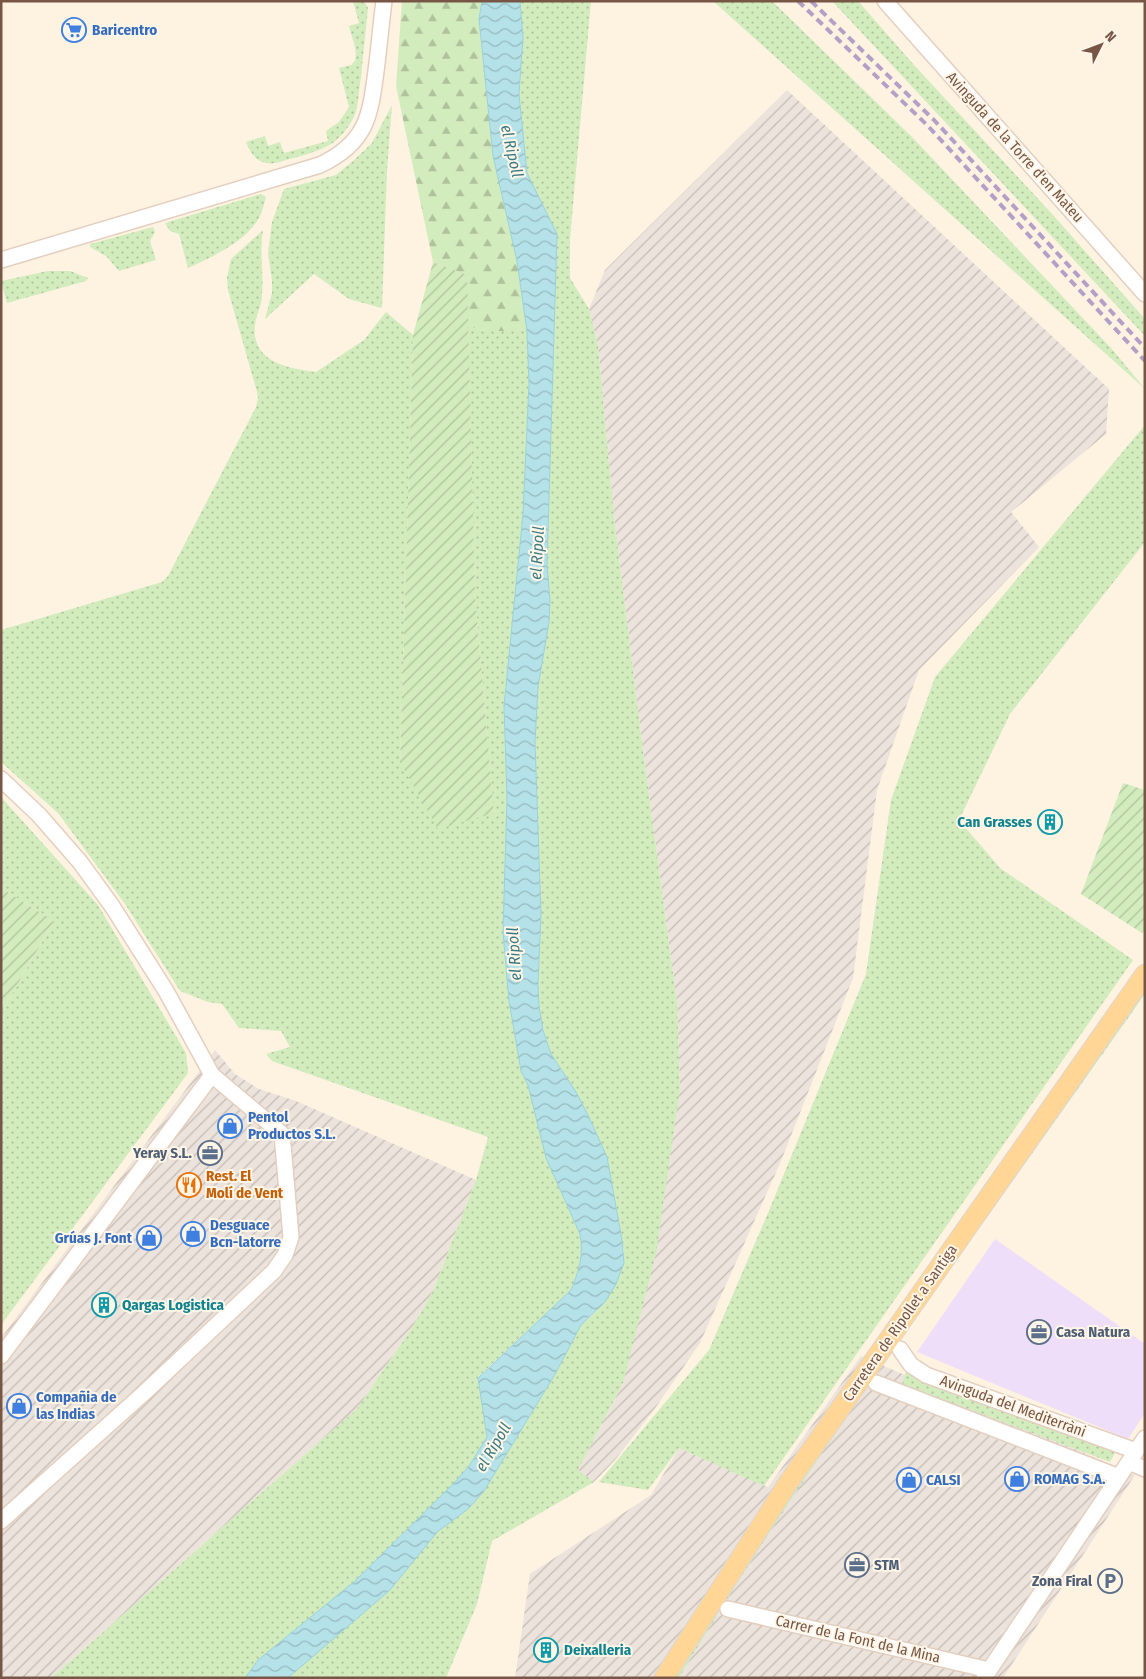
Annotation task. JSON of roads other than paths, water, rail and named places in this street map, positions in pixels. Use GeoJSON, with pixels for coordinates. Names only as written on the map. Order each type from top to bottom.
{"type":"FeatureCollection","features":[{"type":"Feature","properties":{"kind":"main road","name":"Carretera de Ripollet a Santiga"},"geometry":{"type":"LineString","coordinates":[[664,1678],[788,1483],[1145,974]]}},
{"type":"Feature","properties":{"kind":"street"},"geometry":{"type":"LineString","coordinates":[[1,260],[320,165],[342,152],[359,135],[370,113],[384,1]]}},
{"type":"Feature","properties":{"kind":"street","name":"Avinguda de la Torre d'en Mateu"},"geometry":{"type":"LineString","coordinates":[[885,1],[1145,294]]}},
{"type":"Feature","properties":{"kind":"street"},"geometry":{"type":"LineString","coordinates":[[1,779],[39,814],[80,862],[112,906],[166,991],[212,1075],[282,1134],[291,1237],[285,1255],[274,1272],[144,1393],[1,1521]]}},
{"type":"Feature","properties":{"kind":"street"},"geometry":{"type":"LineString","coordinates":[[1,1356],[212,1075]]}},
{"type":"Feature","properties":{"kind":"street","name":"Avinguda del Mediterràni"},"geometry":{"type":"LineString","coordinates":[[900,1349],[911,1365],[926,1374],[1132,1456],[1145,1469]]}},
{"type":"Feature","properties":{"kind":"street","name":"Avinguda del Mediterràni"},"geometry":{"type":"LineString","coordinates":[[876,1383],[1119,1477]]}},
{"type":"Feature","properties":{"kind":"street"},"geometry":{"type":"LineString","coordinates":[[986,1674],[1145,1438]]}},
{"type":"Feature","properties":{"kind":"street","name":"Carrer de la Font de la Mina"},"geometry":{"type":"LineString","coordinates":[[728,1609],[986,1674]]}},
{"type":"Feature","properties":{"kind":"water","name":"el Ripoll"},"geometry":{"type":"Polygon","coordinates":[[[482,1],[520,1],[523,38],[519,94],[527,173],[557,234],[547,565],[550,600],[549,622],[538,687],[535,742],[541,914],[539,1006],[543,1030],[551,1054],[576,1092],[607,1157],[622,1240],[624,1263],[616,1284],[605,1302],[581,1325],[554,1376],[484,1491],[469,1508],[438,1531],[390,1590],[288,1678],[245,1678],[258,1660],[355,1581],[469,1466],[487,1437],[478,1378],[571,1290],[581,1256],[580,1234],[546,1158],[528,1085],[521,1071],[509,1001],[503,932],[507,798],[504,706],[523,514],[529,384],[527,331],[517,261],[493,156],[479,19],[482,1]]]}},
{"type":"Feature","properties":{"kind":"railway"},"geometry":{"type":"LineString","coordinates":[[798,1],[927,125],[1145,361]]}},
{"type":"Feature","properties":{"kind":"railway"},"geometry":{"type":"LineString","coordinates":[[811,1],[934,120],[1145,348]]}},
{"type":"Feature","properties":{"kind":"place","name":"Baricentro"},"geometry":{"type":"Point","coordinates":[74,30]}},
{"type":"Feature","properties":{"kind":"place","name":"Can Grasses"},"geometry":{"type":"Point","coordinates":[1050,822]}},
{"type":"Feature","properties":{"kind":"place","name":"Pentol Productos S.L."},"geometry":{"type":"Point","coordinates":[230,1126]}},
{"type":"Feature","properties":{"kind":"place","name":"Yeray S.L."},"geometry":{"type":"Point","coordinates":[210,1153]}},
{"type":"Feature","properties":{"kind":"place","name":"Rest. El Molí de Vent"},"geometry":{"type":"Point","coordinates":[189,1185]}},
{"type":"Feature","properties":{"kind":"place","name":"Desguace Bcn-latorre"},"geometry":{"type":"Point","coordinates":[193,1234]}},
{"type":"Feature","properties":{"kind":"place","name":"Grúas J. Font"},"geometry":{"type":"Point","coordinates":[149,1238]}},
{"type":"Feature","properties":{"kind":"place","name":"Qargas Logistica"},"geometry":{"type":"Point","coordinates":[104,1305]}},
{"type":"Feature","properties":{"kind":"place","name":"Casa Natura"},"geometry":{"type":"Point","coordinates":[1039,1332]}},
{"type":"Feature","properties":{"kind":"place","name":"Compañia de las Indias"},"geometry":{"type":"Point","coordinates":[19,1406]}},
{"type":"Feature","properties":{"kind":"place","name":"ROMAG S.A."},"geometry":{"type":"Point","coordinates":[1017,1479]}},
{"type":"Feature","properties":{"kind":"place","name":"CALSI"},"geometry":{"type":"Point","coordinates":[909,1480]}},
{"type":"Feature","properties":{"kind":"place","name":"STM"},"geometry":{"type":"Point","coordinates":[857,1565]}},
{"type":"Feature","properties":{"kind":"place","name":"Zona Firal"},"geometry":{"type":"Point","coordinates":[1110,1581]}},
{"type":"Feature","properties":{"kind":"place","name":"Deixalleria"},"geometry":{"type":"Point","coordinates":[546,1650]}}]}
